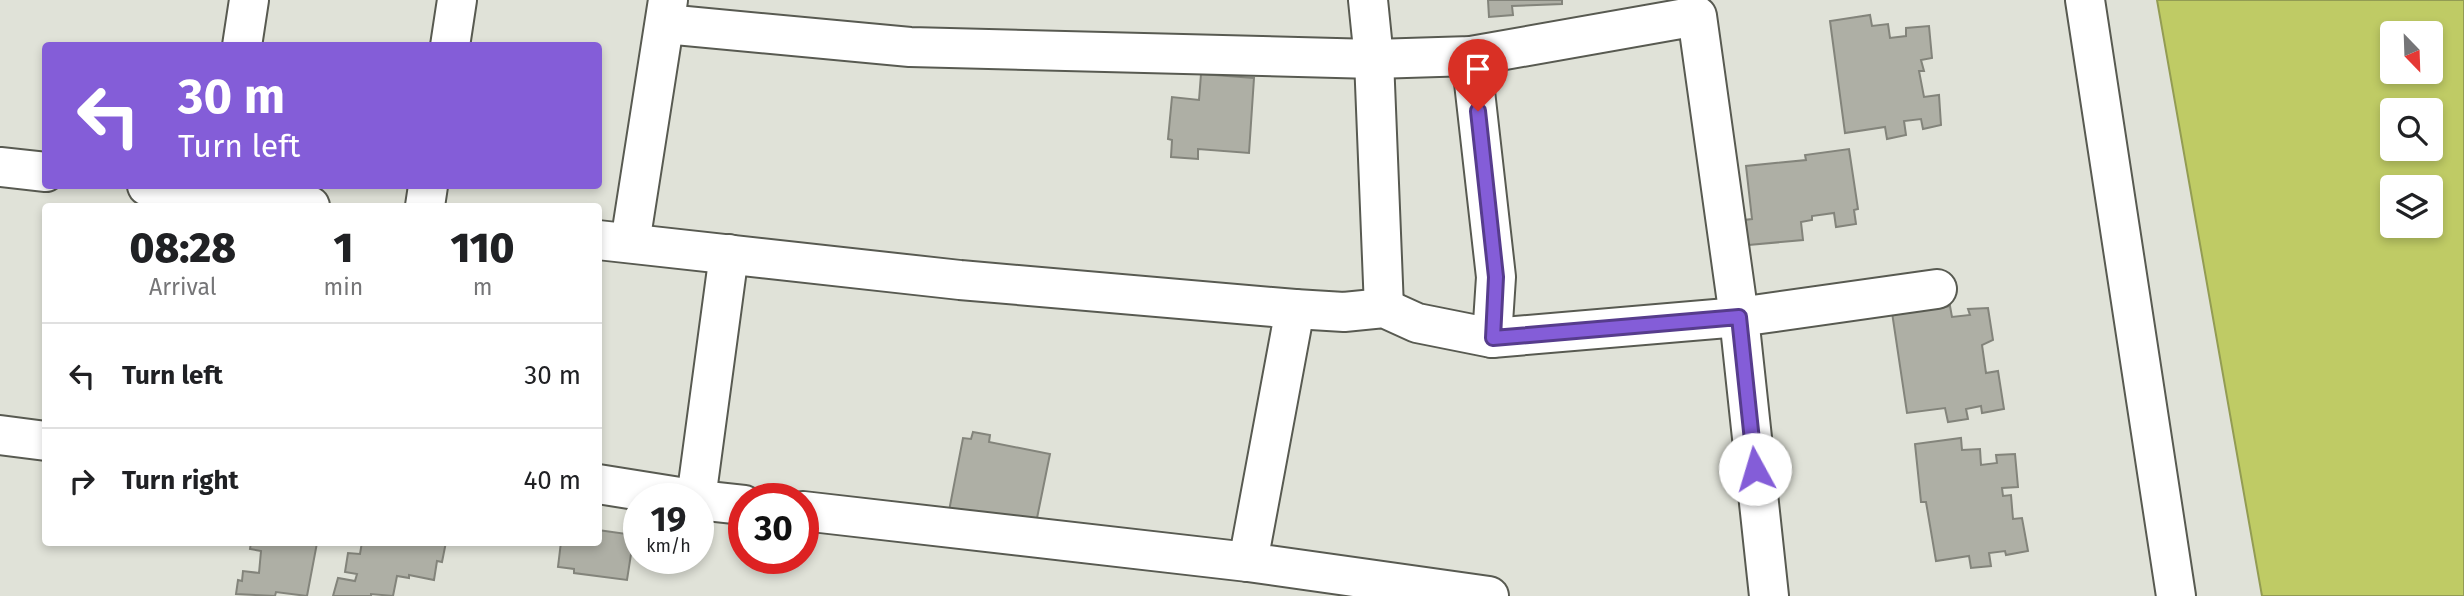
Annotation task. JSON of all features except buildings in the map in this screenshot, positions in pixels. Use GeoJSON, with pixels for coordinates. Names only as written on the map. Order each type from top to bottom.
{"type":"FeatureCollection","features":[{"type":"Feature","properties":{"kind":"street"},"geometry":{"type":"LineString","coordinates":[[243,42],[250,0]]}},
{"type":"Feature","properties":{"kind":"street"},"geometry":{"type":"LineString","coordinates":[[451,42],[457,0]]}},
{"type":"Feature","properties":{"kind":"street"},"geometry":{"type":"LineString","coordinates":[[1368,0],[1374,59],[1384,308]]}},
{"type":"Feature","properties":{"kind":"street"},"geometry":{"type":"LineString","coordinates":[[2085,0],[2176,596]]}},
{"type":"Feature","properties":{"kind":"street"},"geometry":{"type":"LineString","coordinates":[[1769,596],[1739,317],[1697,16],[1471,56],[1374,59],[910,47],[666,12],[614,241],[960,280],[1295,309],[1344,312],[1384,308],[1417,323],[1493,338],[1739,317],[1937,289]]}},
{"type":"Feature","properties":{"kind":"street"},"geometry":{"type":"LineString","coordinates":[[1471,56],[1496,277],[1493,338]]}},
{"type":"Feature","properties":{"kind":"street"},"geometry":{"type":"LineString","coordinates":[[0,167],[42,172]]}},
{"type":"Feature","properties":{"kind":"street"},"geometry":{"type":"LineString","coordinates":[[202,189],[293,203]]}},
{"type":"Feature","properties":{"kind":"street"},"geometry":{"type":"LineString","coordinates":[[697,483],[729,254]]}},
{"type":"Feature","properties":{"kind":"street"},"geometry":{"type":"LineString","coordinates":[[1248,562],[1295,309]]}},
{"type":"Feature","properties":{"kind":"street"},"geometry":{"type":"LineString","coordinates":[[0,435],[42,440]]}},
{"type":"Feature","properties":{"kind":"street"},"geometry":{"type":"LineString","coordinates":[[602,485],[623,488]]}},
{"type":"Feature","properties":{"kind":"street"},"geometry":{"type":"LineString","coordinates":[[819,514],[1248,562],[1489,596]]}},
{"type":"Feature","properties":{"kind":"shaded area"},"geometry":{"type":"Polygon","coordinates":[[[2157,0],[2464,0],[2464,596],[2262,596],[2157,0]]]}},
{"type":"Feature","properties":{"kind":"route"},"geometry":{"type":"LineString","coordinates":[[1478,111],[1496,277],[1493,338],[1739,317],[1755,469]]}}]}
